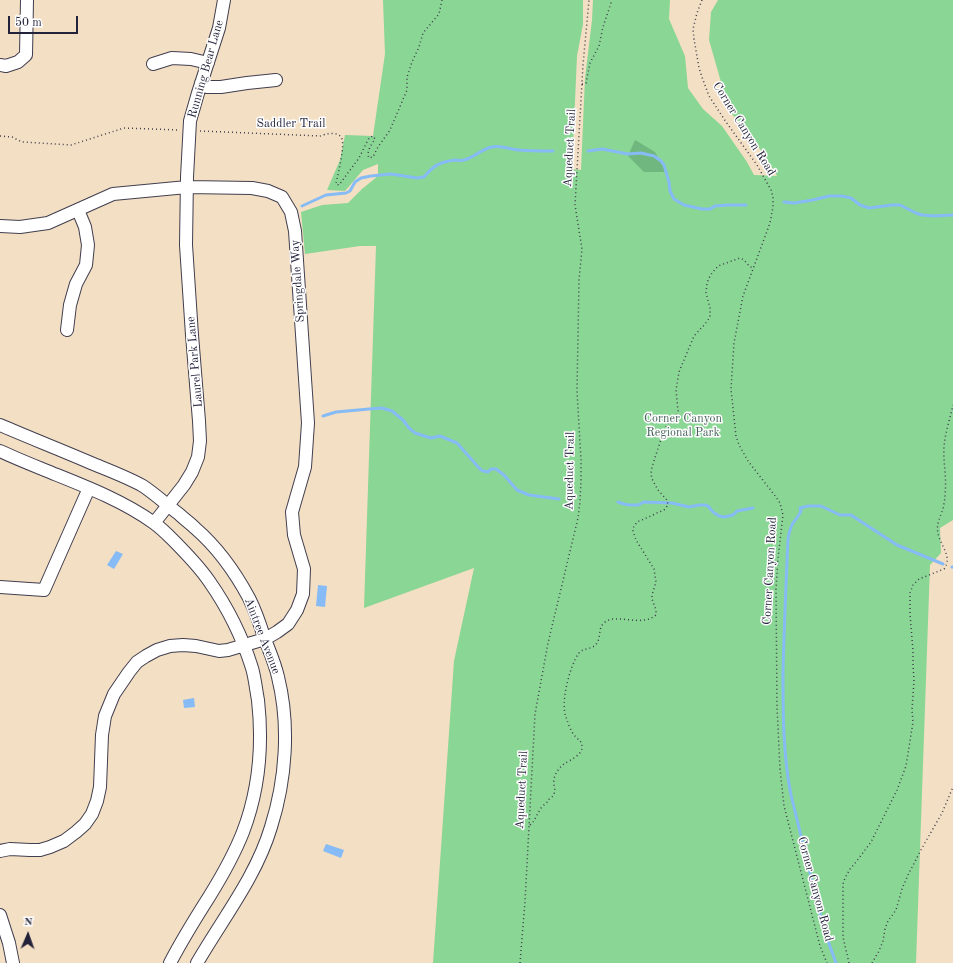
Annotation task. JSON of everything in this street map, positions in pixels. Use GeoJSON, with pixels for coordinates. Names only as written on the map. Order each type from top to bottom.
{"type":"FeatureCollection","features":[{"type":"Feature","properties":{"kind":"street"},"geometry":{"type":"LineString","coordinates":[[0,65],[6,66],[18,62],[26,54],[27,0]]}},
{"type":"Feature","properties":{"kind":"street","name":"Running Bear Lane"},"geometry":{"type":"LineString","coordinates":[[187,187],[190,121],[219,28],[224,0]]}},
{"type":"Feature","properties":{"kind":"street"},"geometry":{"type":"LineString","coordinates":[[153,64],[172,58],[191,59],[208,63]]}},
{"type":"Feature","properties":{"kind":"street"},"geometry":{"type":"LineString","coordinates":[[201,83],[207,87],[221,87],[276,80]]}},
{"type":"Feature","properties":{"kind":"street","name":"Springdale Way"},"geometry":{"type":"LineString","coordinates":[[0,226],[20,227],[48,223],[113,194],[187,187],[252,188],[268,191],[282,197],[291,212],[294,230],[308,423],[305,467],[292,512],[294,535],[304,569],[303,594],[297,610],[288,624],[265,639],[228,650],[218,651],[196,646],[183,645],[170,646],[157,650],[137,662],[114,694],[105,716],[102,735],[100,787],[92,814],[85,824],[64,841],[50,847],[40,850],[0,851]]}},
{"type":"Feature","properties":{"kind":"street","name":"Laurel Park Lane"},"geometry":{"type":"LineString","coordinates":[[154,523],[184,485],[192,472],[198,457],[200,441],[186,245],[187,187]]}},
{"type":"Feature","properties":{"kind":"street"},"geometry":{"type":"LineString","coordinates":[[67,330],[70,305],[76,284],[86,266],[88,245],[85,227],[78,210]]}},
{"type":"Feature","properties":{"kind":"street","name":"Aintree Avenue"},"geometry":{"type":"LineString","coordinates":[[0,425],[143,486],[196,528],[225,562],[249,598],[274,660],[282,700],[285,726],[283,765],[279,795],[262,852],[250,876],[197,963]]}},
{"type":"Feature","properties":{"kind":"street","name":"Aintree Avenue"},"geometry":{"type":"LineString","coordinates":[[0,451],[89,488],[132,509],[154,523],[187,554],[201,570],[227,608],[244,645],[252,669],[260,716],[260,747],[255,791],[249,816],[233,857],[225,872],[170,963]]}},
{"type":"Feature","properties":{"kind":"street"},"geometry":{"type":"LineString","coordinates":[[0,587],[44,590],[89,488]]}},
{"type":"Feature","properties":{"kind":"street"},"geometry":{"type":"LineString","coordinates":[[0,915],[9,943],[13,963]]}},
{"type":"Feature","properties":{"kind":"path","name":"Saddler Trail"},"geometry":{"type":"LineString","coordinates":[[0,136],[12,137],[22,142],[71,145],[124,128],[320,136],[326,134],[339,135],[342,137],[343,141],[336,183],[339,185],[359,158],[369,138],[373,136],[375,139],[368,153],[368,157],[371,158],[390,130],[407,90],[407,77],[423,33],[439,14],[442,0]]}},
{"type":"Feature","properties":{"kind":"path","name":"Aqueduct Trail"},"geometry":{"type":"LineString","coordinates":[[520,963],[525,902],[535,714],[547,649],[578,518],[580,502],[581,460],[577,391],[579,280],[582,249],[575,205],[582,84],[589,0]]}},
{"type":"Feature","properties":{"kind":"path"},"geometry":{"type":"LineString","coordinates":[[582,84],[586,82],[590,63],[599,46],[603,27],[612,0]]}},
{"type":"Feature","properties":{"kind":"path","name":"Corner Canyon Road"},"geometry":{"type":"LineString","coordinates":[[702,0],[693,29],[695,46],[703,80],[709,96],[757,165],[771,190],[773,197],[770,223],[743,296],[734,343],[731,389],[736,436],[739,445],[748,462],[780,503],[783,515],[776,573],[776,707],[780,769],[784,806],[820,946],[827,963]]}},
{"type":"Feature","properties":{"kind":"path"},"geometry":{"type":"LineString","coordinates":[[529,826],[536,819],[540,808],[554,795],[554,780],[557,771],[582,749],[581,741],[575,735],[566,717],[564,706],[567,683],[573,665],[579,654],[582,651],[592,648],[596,644],[599,637],[600,628],[608,620],[619,618],[635,620],[648,619],[652,618],[656,614],[652,599],[656,582],[654,569],[636,540],[633,528],[637,522],[664,510],[668,506],[667,500],[658,490],[652,479],[652,467],[668,425],[678,411],[676,390],[681,366],[694,336],[706,324],[710,316],[710,308],[706,293],[709,278],[718,266],[740,258],[749,267],[753,268]]}},
{"type":"Feature","properties":{"kind":"path"},"geometry":{"type":"LineString","coordinates":[[849,963],[843,937],[843,884],[850,869],[871,842],[897,790],[906,766],[911,739],[914,680],[910,593],[916,581],[944,569],[947,567],[949,561],[948,554],[938,533],[946,481],[944,448],[953,405]]}},
{"type":"Feature","properties":{"kind":"path"},"geometry":{"type":"LineString","coordinates":[[872,963],[883,941],[884,932],[888,921],[896,910],[908,875],[942,813],[953,788]]}},
{"type":"Feature","properties":{"kind":"green space","name":"Corner Canyon Regional Park"},"geometry":{"type":"Polygon","coordinates":[[[383,0],[583,0],[583,24],[577,56],[572,169],[581,170],[585,78],[593,0],[670,0],[669,19],[685,56],[688,88],[703,109],[722,126],[747,162],[754,175],[777,176],[763,153],[729,110],[709,40],[711,12],[718,0],[953,0],[953,520],[940,528],[941,553],[930,565],[916,963],[433,963],[454,661],[474,568],[364,608],[376,246],[360,246],[305,254],[301,212],[322,205],[348,203],[378,176],[378,164],[363,170],[345,191],[327,190],[340,160],[345,135],[373,136],[385,54],[383,0]]]}},
{"type":"Feature","properties":{"kind":"green space"},"geometry":{"type":"Polygon","coordinates":[[[635,140],[655,152],[666,172],[644,172],[628,156],[635,140]]]}},
{"type":"Feature","properties":{"kind":"water"},"geometry":{"type":"Polygon","coordinates":[[[116,551],[123,554],[114,569],[107,565],[116,551]]]}},
{"type":"Feature","properties":{"kind":"water"},"geometry":{"type":"Polygon","coordinates":[[[318,585],[327,586],[325,607],[316,606],[318,585]]]}},
{"type":"Feature","properties":{"kind":"water"},"geometry":{"type":"Polygon","coordinates":[[[194,698],[195,707],[184,708],[183,700],[194,698]]]}},
{"type":"Feature","properties":{"kind":"water"},"geometry":{"type":"Polygon","coordinates":[[[326,844],[344,850],[341,858],[323,851],[326,844]]]}},
{"type":"Feature","properties":{"kind":"waterway"},"geometry":{"type":"LineString","coordinates":[[302,206],[326,195],[346,193],[350,191],[355,182],[361,178],[391,174],[417,178],[424,177],[430,170],[441,163],[468,159],[492,147],[502,147],[515,150],[553,151]]}},
{"type":"Feature","properties":{"kind":"waterway"},"geometry":{"type":"LineString","coordinates":[[588,151],[602,149],[628,154],[641,153],[654,156],[664,165],[670,191],[674,199],[684,205],[702,209],[710,209],[715,206],[746,205]]}},
{"type":"Feature","properties":{"kind":"waterway"},"geometry":{"type":"LineString","coordinates":[[784,202],[794,203],[829,196],[842,196],[851,198],[860,205],[869,208],[900,205],[922,215],[953,215]]}},
{"type":"Feature","properties":{"kind":"waterway"},"geometry":{"type":"LineString","coordinates":[[323,416],[336,412],[382,408],[392,411],[415,433],[431,438],[440,436],[457,443],[480,469],[488,472],[491,469],[496,469],[504,475],[517,490],[529,495],[559,499]]}},
{"type":"Feature","properties":{"kind":"waterway"},"geometry":{"type":"LineString","coordinates":[[618,502],[629,505],[638,505],[644,502],[672,503],[689,507],[705,505],[719,516],[724,517],[733,515],[737,511],[753,508]]}},
{"type":"Feature","properties":{"kind":"waterway"},"geometry":{"type":"LineString","coordinates":[[836,963],[824,930],[791,795],[786,765],[783,719],[783,673],[788,539],[790,531],[793,523],[801,511],[800,508],[808,506],[821,506],[840,515],[851,515],[897,545],[943,564]]}}]}
